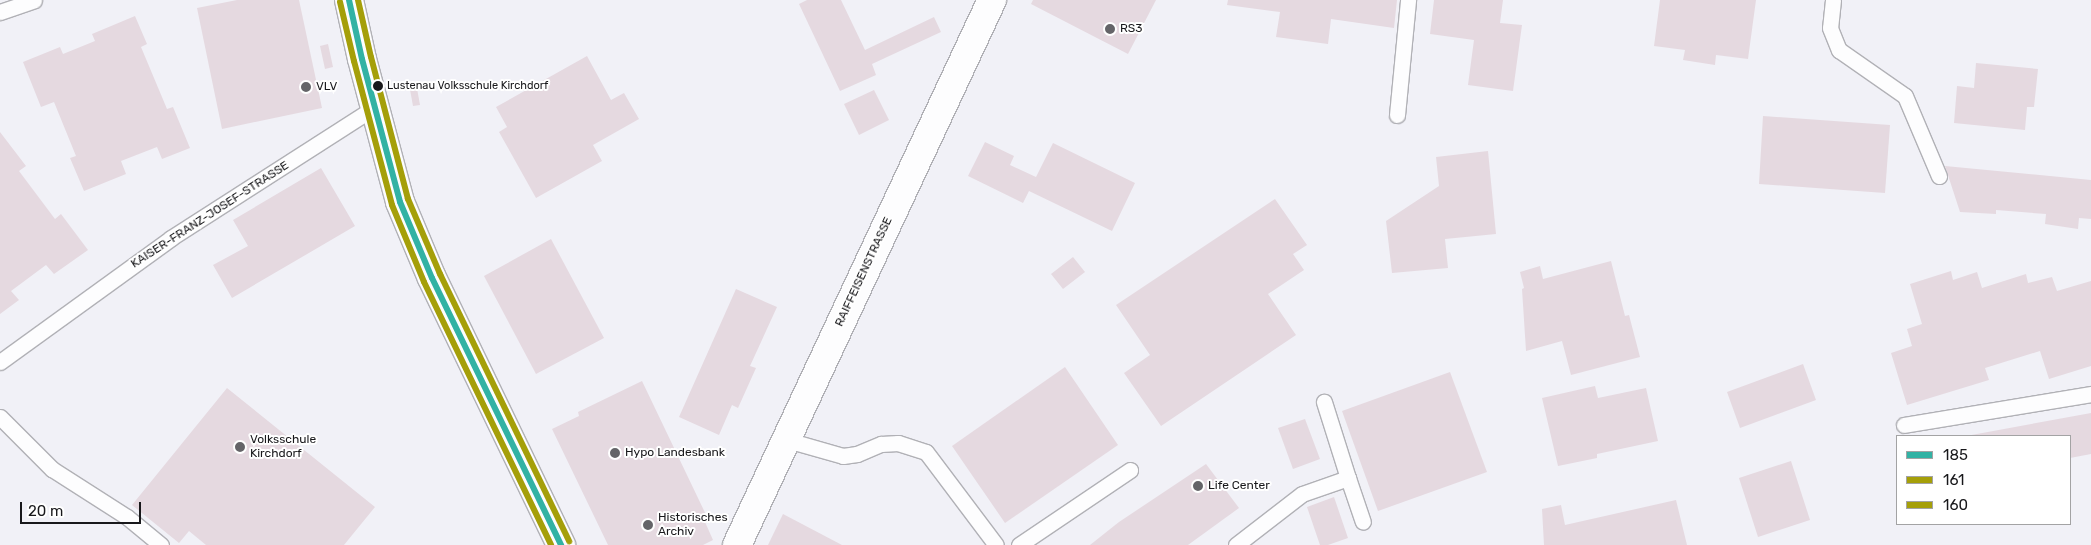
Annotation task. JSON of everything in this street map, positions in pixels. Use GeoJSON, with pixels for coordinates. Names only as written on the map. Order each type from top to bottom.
{"type":"FeatureCollection","features":[{"type":"Feature","properties":{"kind":"street"},"geometry":{"type":"LineString","coordinates":[[349,0],[374,107],[400,202],[415,240],[561,545]]}},
{"type":"Feature","properties":{"kind":"street","name":"RAIFFEISENSTRASSE"},"geometry":{"type":"LineString","coordinates":[[738,545],[992,0]]}},
{"type":"Feature","properties":{"kind":"lane"},"geometry":{"type":"LineString","coordinates":[[0,12],[34,0]]}},
{"type":"Feature","properties":{"kind":"lane"},"geometry":{"type":"LineString","coordinates":[[1397,115],[1408,0]]}},
{"type":"Feature","properties":{"kind":"lane"},"geometry":{"type":"LineString","coordinates":[[1833,0],[1830,28],[1839,50],[1905,96],[1939,176]]}},
{"type":"Feature","properties":{"kind":"lane","name":"KAISER-FRANZ-JOSEF-STRASSE"},"geometry":{"type":"LineString","coordinates":[[0,362],[171,238],[374,107]]}},
{"type":"Feature","properties":{"kind":"lane"},"geometry":{"type":"LineString","coordinates":[[1904,425],[2091,394]]}},
{"type":"Feature","properties":{"kind":"lane"},"geometry":{"type":"LineString","coordinates":[[1324,402],[1364,522]]}},
{"type":"Feature","properties":{"kind":"lane"},"geometry":{"type":"LineString","coordinates":[[0,417],[52,469],[127,517],[161,545]]}},
{"type":"Feature","properties":{"kind":"lane"},"geometry":{"type":"LineString","coordinates":[[787,440],[843,456],[857,454],[881,444],[898,443],[926,452],[996,545]]}},
{"type":"Feature","properties":{"kind":"lane"},"geometry":{"type":"LineString","coordinates":[[1019,545],[1130,470]]}},
{"type":"Feature","properties":{"kind":"lane"},"geometry":{"type":"LineString","coordinates":[[1236,545],[1302,494],[1348,478]]}},
{"type":"Feature","properties":{"kind":"building"},"geometry":{"type":"Polygon","coordinates":[[[237,0],[299,0],[322,108],[222,129],[197,8],[237,0]]]}},
{"type":"Feature","properties":{"kind":"building"},"geometry":{"type":"Polygon","coordinates":[[[807,0],[841,0],[865,50],[934,17],[941,32],[872,64],[876,75],[840,91],[799,4],[807,0]]]}},
{"type":"Feature","properties":{"kind":"building","name":"RS3"},"geometry":{"type":"Polygon","coordinates":[[[1033,0],[1156,0],[1128,54],[1031,4],[1033,0]]]}},
{"type":"Feature","properties":{"kind":"building"},"geometry":{"type":"Polygon","coordinates":[[[1228,0],[1397,0],[1394,28],[1331,19],[1328,44],[1276,37],[1280,12],[1227,5],[1228,0]]]}},
{"type":"Feature","properties":{"kind":"building"},"geometry":{"type":"Polygon","coordinates":[[[1434,0],[1503,0],[1500,23],[1522,25],[1513,91],[1468,85],[1474,40],[1430,34],[1434,0]]]}},
{"type":"Feature","properties":{"kind":"building"},"geometry":{"type":"Polygon","coordinates":[[[1660,0],[1756,0],[1748,59],[1716,55],[1715,65],[1683,60],[1685,50],[1654,46],[1660,0]]]}},
{"type":"Feature","properties":{"kind":"building"},"geometry":{"type":"Polygon","coordinates":[[[135,16],[147,44],[141,47],[167,109],[173,107],[190,148],[162,159],[157,147],[121,161],[126,174],[84,191],[70,158],[76,156],[54,102],[41,107],[23,62],[60,47],[63,54],[95,41],[92,34],[135,16]]]}},
{"type":"Feature","properties":{"kind":"building"},"geometry":{"type":"Polygon","coordinates":[[[328,44],[333,67],[325,69],[320,46],[328,44]]]}},
{"type":"Feature","properties":{"kind":"building"},"geometry":{"type":"Polygon","coordinates":[[[587,56],[611,100],[624,93],[639,119],[593,145],[602,161],[536,198],[499,132],[507,127],[496,107],[587,56]]]}},
{"type":"Feature","properties":{"kind":"building"},"geometry":{"type":"Polygon","coordinates":[[[1976,63],[2038,69],[2034,107],[2027,107],[2025,130],[1954,123],[1957,86],[1974,88],[1976,63]]]}},
{"type":"Feature","properties":{"kind":"building"},"geometry":{"type":"Polygon","coordinates":[[[416,83],[420,105],[413,106],[409,84],[416,83]]]}},
{"type":"Feature","properties":{"kind":"building"},"geometry":{"type":"Polygon","coordinates":[[[874,90],[889,120],[859,135],[844,104],[874,90]]]}},
{"type":"Feature","properties":{"kind":"building"},"geometry":{"type":"Polygon","coordinates":[[[1763,116],[1890,125],[1885,193],[1759,184],[1763,116]]]}},
{"type":"Feature","properties":{"kind":"building"},"geometry":{"type":"Polygon","coordinates":[[[0,132],[26,166],[19,171],[55,219],[61,214],[88,250],[54,274],[46,265],[11,291],[19,300],[0,314],[0,132]]]}},
{"type":"Feature","properties":{"kind":"building"},"geometry":{"type":"Polygon","coordinates":[[[985,142],[1014,156],[1010,165],[1036,177],[1053,143],[1135,183],[1112,231],[1029,191],[1023,203],[968,176],[985,142]]]}},
{"type":"Feature","properties":{"kind":"building"},"geometry":{"type":"Polygon","coordinates":[[[1488,151],[1496,234],[1445,239],[1448,268],[1392,273],[1386,221],[1439,186],[1436,157],[1488,151]]]}},
{"type":"Feature","properties":{"kind":"building"},"geometry":{"type":"Polygon","coordinates":[[[1945,166],[2091,180],[2091,219],[2079,218],[2078,229],[2045,224],[2046,214],[1996,210],[1996,214],[1960,212],[1945,166]]]}},
{"type":"Feature","properties":{"kind":"building"},"geometry":{"type":"Polygon","coordinates":[[[321,168],[355,226],[232,298],[213,265],[248,246],[233,220],[321,168]]]}},
{"type":"Feature","properties":{"kind":"building"},"geometry":{"type":"Polygon","coordinates":[[[1275,199],[1307,245],[1293,254],[1304,270],[1268,294],[1296,335],[1161,426],[1124,373],[1150,355],[1116,305],[1275,199]]]}},
{"type":"Feature","properties":{"kind":"building"},"geometry":{"type":"Polygon","coordinates":[[[551,239],[604,338],[536,374],[484,276],[551,239]]]}},
{"type":"Feature","properties":{"kind":"building"},"geometry":{"type":"Polygon","coordinates":[[[1073,257],[1085,272],[1063,289],[1051,274],[1073,257]]]}},
{"type":"Feature","properties":{"kind":"building"},"geometry":{"type":"Polygon","coordinates":[[[1611,261],[1625,316],[1629,315],[1640,357],[1571,375],[1562,341],[1526,351],[1522,289],[1524,288],[1520,272],[1540,266],[1543,279],[1611,261]]]}},
{"type":"Feature","properties":{"kind":"building"},"geometry":{"type":"Polygon","coordinates":[[[1951,271],[1953,280],[1977,272],[1982,288],[2026,274],[2028,283],[2052,277],[2057,291],[2091,281],[2091,366],[2049,379],[2040,351],[1985,368],[1989,380],[1907,405],[1891,353],[1912,346],[1907,329],[1922,324],[1910,284],[1951,271]]]}},
{"type":"Feature","properties":{"kind":"building"},"geometry":{"type":"Polygon","coordinates":[[[736,289],[777,307],[750,366],[756,368],[738,408],[732,405],[719,435],[679,417],[736,289]]]}},
{"type":"Feature","properties":{"kind":"building"},"geometry":{"type":"Polygon","coordinates":[[[1803,364],[1816,400],[1740,428],[1727,392],[1803,364]]]}},
{"type":"Feature","properties":{"kind":"building"},"geometry":{"type":"Polygon","coordinates":[[[1065,367],[1118,445],[1005,523],[952,446],[1065,367]]]}},
{"type":"Feature","properties":{"kind":"building"},"geometry":{"type":"Polygon","coordinates":[[[1450,372],[1487,472],[1378,511],[1342,411],[1450,372]]]}},
{"type":"Feature","properties":{"kind":"building"},"geometry":{"type":"Polygon","coordinates":[[[642,381],[709,521],[705,522],[713,540],[703,545],[608,545],[552,429],[579,416],[578,412],[642,381]]]}},
{"type":"Feature","properties":{"kind":"building"},"geometry":{"type":"Polygon","coordinates":[[[1595,386],[1598,398],[1646,388],[1658,441],[1597,454],[1597,458],[1558,466],[1542,398],[1595,386]]]}},
{"type":"Feature","properties":{"kind":"building","name":"Volksschule Kirchdorf"},"geometry":{"type":"Polygon","coordinates":[[[227,388],[375,507],[344,545],[206,545],[189,531],[179,543],[132,505],[227,388]]]}},
{"type":"Feature","properties":{"kind":"building"},"geometry":{"type":"Polygon","coordinates":[[[2091,413],[2091,454],[2071,458],[2071,435],[1971,435],[2091,413]]]}},
{"type":"Feature","properties":{"kind":"building"},"geometry":{"type":"Polygon","coordinates":[[[1305,419],[1320,459],[1293,469],[1278,428],[1305,419]]]}},
{"type":"Feature","properties":{"kind":"building"},"geometry":{"type":"Polygon","coordinates":[[[1791,461],[1810,520],[1758,537],[1739,478],[1791,461]]]}},
{"type":"Feature","properties":{"kind":"building","name":"Life Center"},"geometry":{"type":"Polygon","coordinates":[[[1206,464],[1239,508],[1188,545],[1090,545],[1119,522],[1206,464]]]}},
{"type":"Feature","properties":{"kind":"building"},"geometry":{"type":"Polygon","coordinates":[[[1334,497],[1348,538],[1328,545],[1320,545],[1307,507],[1334,497]]]}},
{"type":"Feature","properties":{"kind":"building"},"geometry":{"type":"Polygon","coordinates":[[[1676,500],[1687,545],[1544,545],[1542,509],[1561,505],[1565,525],[1676,500]]]}},
{"type":"Feature","properties":{"kind":"building"},"geometry":{"type":"Polygon","coordinates":[[[783,514],[842,545],[768,545],[783,514]]]}},
{"type":"Feature","properties":{"kind":"transit line","name":"185"},"geometry":{"type":"LineString","coordinates":[[349,0],[362,59],[400,202],[432,278],[561,545]]}},
{"type":"Feature","properties":{"kind":"transit line","name":"160"},"geometry":{"type":"LineString","coordinates":[[358,0],[408,199],[440,274],[569,541]]}},
{"type":"Feature","properties":{"kind":"transit line","name":"161"},"geometry":{"type":"LineString","coordinates":[[340,2],[392,205],[424,282],[551,545]]}},
{"type":"Feature","properties":{"kind":"place","name":"RS3"},"geometry":{"type":"Point","coordinates":[1110,29]}},
{"type":"Feature","properties":{"kind":"place","name":"Lustenau Volksschule Kirchdorf"},"geometry":{"type":"Point","coordinates":[378,86]}},
{"type":"Feature","properties":{"kind":"place","name":"VLV"},"geometry":{"type":"Point","coordinates":[306,87]}},
{"type":"Feature","properties":{"kind":"place","name":"Volksschule Kirchdorf"},"geometry":{"type":"Point","coordinates":[240,447]}},
{"type":"Feature","properties":{"kind":"place","name":"Hypo Landesbank"},"geometry":{"type":"Point","coordinates":[615,453]}},
{"type":"Feature","properties":{"kind":"place","name":"Life Center"},"geometry":{"type":"Point","coordinates":[1198,486]}},
{"type":"Feature","properties":{"kind":"place","name":"Historisches Archiv"},"geometry":{"type":"Point","coordinates":[648,525]}}]}
